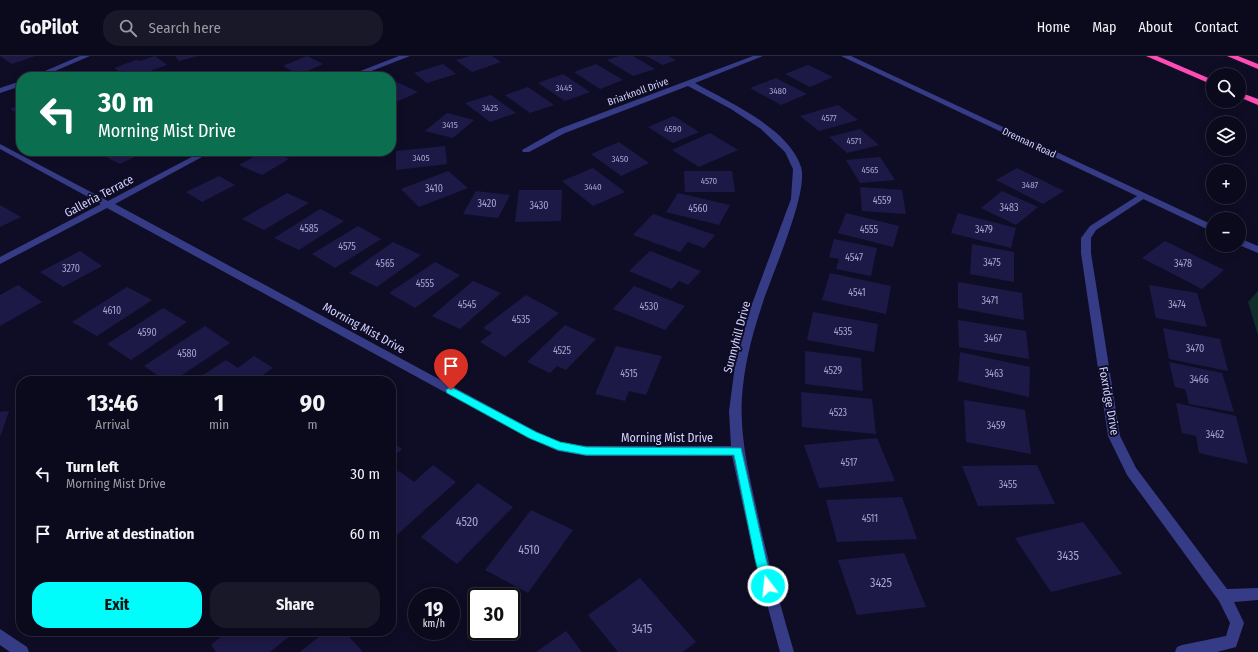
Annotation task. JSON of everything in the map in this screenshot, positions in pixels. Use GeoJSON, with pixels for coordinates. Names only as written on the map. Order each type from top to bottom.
{"type":"FeatureCollection","features":[{"type":"Feature","properties":{"kind":"highway"},"geometry":{"type":"LineString","coordinates":[[1150,56],[1206,80]]}},
{"type":"Feature","properties":{"kind":"highway"},"geometry":{"type":"LineString","coordinates":[[1231,56],[1258,67]]}},
{"type":"Feature","properties":{"kind":"highway"},"geometry":{"type":"LineString","coordinates":[[1246,97],[1258,102]]}},
{"type":"Feature","properties":{"kind":"street"},"geometry":{"type":"LineString","coordinates":[[47,72],[86,56]]}},
{"type":"Feature","properties":{"kind":"street"},"geometry":{"type":"LineString","coordinates":[[363,72],[406,56]]}},
{"type":"Feature","properties":{"kind":"street","name":"Briarknoll Drive"},"geometry":{"type":"LineString","coordinates":[[526,150],[562,131],[759,56]]}},
{"type":"Feature","properties":{"kind":"street","name":"Drennan Road"},"geometry":{"type":"LineString","coordinates":[[845,56],[1206,226]]}},
{"type":"Feature","properties":{"kind":"street","name":"Sunnyhill Drive"},"geometry":{"type":"LineString","coordinates":[[689,83],[775,136],[796,166],[797,181],[795,199],[752,321],[739,376],[735,411],[738,451],[760,559],[787,652]]}},
{"type":"Feature","properties":{"kind":"street"},"geometry":{"type":"LineString","coordinates":[[0,92],[16,85]]}},
{"type":"Feature","properties":{"kind":"street","name":"Morning Mist Drive"},"geometry":{"type":"LineString","coordinates":[[0,146],[16,155]]}},
{"type":"Feature","properties":{"kind":"street","name":"Morning Mist Drive"},"geometry":{"type":"LineString","coordinates":[[19,156],[533,435],[558,446],[586,451],[738,451]]}},
{"type":"Feature","properties":{"kind":"street","name":"Galleria Terrace"},"geometry":{"type":"LineString","coordinates":[[0,261],[200,156]]}},
{"type":"Feature","properties":{"kind":"street","name":"Foxridge Drive"},"geometry":{"type":"LineString","coordinates":[[1142,196],[1093,228],[1086,238],[1086,253],[1114,436],[1131,471],[1224,596],[1237,623],[1232,642],[1182,652]]}},
{"type":"Feature","properties":{"kind":"street"},"geometry":{"type":"LineString","coordinates":[[1246,244],[1258,250]]}},
{"type":"Feature","properties":{"kind":"street"},"geometry":{"type":"LineString","coordinates":[[1224,596],[1258,594]]}},
{"type":"Feature","properties":{"kind":"street"},"geometry":{"type":"LineString","coordinates":[[0,636],[22,652]]}},
{"type":"Feature","properties":{"kind":"green space"},"geometry":{"type":"Polygon","coordinates":[[[1258,291],[1258,335],[1248,302],[1258,291]]]}},
{"type":"Feature","properties":{"kind":"building"},"geometry":{"type":"Polygon","coordinates":[[[0,56],[35,56],[12,64],[0,56]]]}},
{"type":"Feature","properties":{"kind":"building"},"geometry":{"type":"Polygon","coordinates":[[[155,56],[167,65],[147,72],[120,72],[114,68],[136,60],[140,61],[155,56]]]}},
{"type":"Feature","properties":{"kind":"building"},"geometry":{"type":"Polygon","coordinates":[[[175,56],[198,56],[179,61],[175,56]]]}},
{"type":"Feature","properties":{"kind":"building"},"geometry":{"type":"Polygon","coordinates":[[[307,56],[323,64],[306,72],[294,72],[283,66],[307,56]]]}},
{"type":"Feature","properties":{"kind":"building"},"geometry":{"type":"Polygon","coordinates":[[[470,56],[492,56],[501,62],[472,72],[456,60],[470,56]]]}},
{"type":"Feature","properties":{"kind":"building"},"geometry":{"type":"Polygon","coordinates":[[[619,56],[633,56],[655,69],[633,76],[607,60],[619,56]]]}},
{"type":"Feature","properties":{"kind":"building"},"geometry":{"type":"Polygon","coordinates":[[[646,56],[668,56],[676,60],[663,65],[646,56]]]}},
{"type":"Feature","properties":{"kind":"building"},"geometry":{"type":"Polygon","coordinates":[[[443,64],[456,74],[427,83],[414,73],[443,64]]]}},
{"type":"Feature","properties":{"kind":"building"},"geometry":{"type":"Polygon","coordinates":[[[596,64],[623,80],[600,89],[574,72],[596,64]]]}},
{"type":"Feature","properties":{"kind":"building"},"geometry":{"type":"Polygon","coordinates":[[[808,65],[833,77],[810,87],[785,74],[808,65]]]}},
{"type":"Feature","properties":{"kind":"building"},"geometry":{"type":"Polygon","coordinates":[[[563,74],[590,92],[565,101],[538,83],[563,74]]]}},
{"type":"Feature","properties":{"kind":"building"},"geometry":{"type":"Polygon","coordinates":[[[776,78],[807,94],[781,105],[750,88],[776,78]]]}},
{"type":"Feature","properties":{"kind":"building"},"geometry":{"type":"Polygon","coordinates":[[[396,81],[418,92],[396,102],[396,81]]]}},
{"type":"Feature","properties":{"kind":"building"},"geometry":{"type":"Polygon","coordinates":[[[528,87],[554,105],[530,113],[505,95],[528,87]]]}},
{"type":"Feature","properties":{"kind":"building"},"geometry":{"type":"Polygon","coordinates":[[[491,95],[516,113],[490,122],[465,103],[491,95]]]}},
{"type":"Feature","properties":{"kind":"building"},"geometry":{"type":"Polygon","coordinates":[[[838,105],[858,120],[819,131],[800,116],[838,105]]]}},
{"type":"Feature","properties":{"kind":"building"},"geometry":{"type":"Polygon","coordinates":[[[16,107],[16,112],[10,109],[16,107]]]}},
{"type":"Feature","properties":{"kind":"building"},"geometry":{"type":"Polygon","coordinates":[[[447,113],[474,120],[453,138],[425,131],[447,113]]]}},
{"type":"Feature","properties":{"kind":"building"},"geometry":{"type":"Polygon","coordinates":[[[674,116],[699,132],[673,143],[648,127],[674,116]]]}},
{"type":"Feature","properties":{"kind":"building"},"geometry":{"type":"Polygon","coordinates":[[[860,129],[879,145],[847,153],[829,137],[860,129]]]}},
{"type":"Feature","properties":{"kind":"building"},"geometry":{"type":"Polygon","coordinates":[[[710,133],[738,150],[699,167],[672,150],[710,133]]]}},
{"type":"Feature","properties":{"kind":"building"},"geometry":{"type":"Polygon","coordinates":[[[619,142],[649,163],[621,176],[591,154],[619,142]]]}},
{"type":"Feature","properties":{"kind":"building"},"geometry":{"type":"Polygon","coordinates":[[[445,146],[447,164],[396,170],[396,151],[445,146]]]}},
{"type":"Feature","properties":{"kind":"building"},"geometry":{"type":"Polygon","coordinates":[[[104,156],[137,156],[120,164],[104,156]]]}},
{"type":"Feature","properties":{"kind":"building"},"geometry":{"type":"Polygon","coordinates":[[[255,156],[283,156],[289,159],[262,175],[239,165],[255,156]]]}},
{"type":"Feature","properties":{"kind":"building"},"geometry":{"type":"Polygon","coordinates":[[[880,157],[895,180],[860,183],[846,160],[880,157]]]}},
{"type":"Feature","properties":{"kind":"building"},"geometry":{"type":"Polygon","coordinates":[[[593,168],[625,192],[593,206],[562,181],[593,168]]]}},
{"type":"Feature","properties":{"kind":"building"},"geometry":{"type":"Polygon","coordinates":[[[1017,168],[1064,191],[1043,204],[996,180],[1017,168]]]}},
{"type":"Feature","properties":{"kind":"building"},"geometry":{"type":"Polygon","coordinates":[[[448,171],[468,188],[419,207],[401,189],[448,171]]]}},
{"type":"Feature","properties":{"kind":"building"},"geometry":{"type":"Polygon","coordinates":[[[684,171],[732,171],[735,192],[685,192],[684,171]]]}},
{"type":"Feature","properties":{"kind":"building"},"geometry":{"type":"Polygon","coordinates":[[[219,176],[235,185],[202,202],[186,192],[219,176]]]}},
{"type":"Feature","properties":{"kind":"building"},"geometry":{"type":"Polygon","coordinates":[[[860,187],[902,190],[906,214],[862,211],[860,187]]]}},
{"type":"Feature","properties":{"kind":"building"},"geometry":{"type":"Polygon","coordinates":[[[519,190],[562,190],[561,221],[515,222],[519,190]]]}},
{"type":"Feature","properties":{"kind":"building"},"geometry":{"type":"Polygon","coordinates":[[[476,191],[510,195],[498,218],[463,214],[476,191]]]}},
{"type":"Feature","properties":{"kind":"building"},"geometry":{"type":"Polygon","coordinates":[[[1002,191],[1038,207],[1016,225],[981,208],[1002,191]]]}},
{"type":"Feature","properties":{"kind":"building"},"geometry":{"type":"Polygon","coordinates":[[[287,193],[309,203],[264,230],[242,219],[287,193]]]}},
{"type":"Feature","properties":{"kind":"building"},"geometry":{"type":"Polygon","coordinates":[[[678,193],[730,205],[719,225],[666,212],[678,193]]]}},
{"type":"Feature","properties":{"kind":"building"},"geometry":{"type":"Polygon","coordinates":[[[0,205],[21,217],[0,227],[0,205]]]}},
{"type":"Feature","properties":{"kind":"building"},"geometry":{"type":"Polygon","coordinates":[[[320,209],[344,221],[299,250],[274,238],[320,209]]]}},
{"type":"Feature","properties":{"kind":"building"},"geometry":{"type":"Polygon","coordinates":[[[846,213],[899,226],[893,247],[838,233],[846,213]]]}},
{"type":"Feature","properties":{"kind":"building"},"geometry":{"type":"Polygon","coordinates":[[[958,213],[1016,228],[1011,248],[951,233],[958,213]]]}},
{"type":"Feature","properties":{"kind":"building"},"geometry":{"type":"Polygon","coordinates":[[[653,214],[715,235],[704,248],[688,242],[680,252],[633,235],[653,214]]]}},
{"type":"Feature","properties":{"kind":"building"},"geometry":{"type":"Polygon","coordinates":[[[358,226],[381,239],[335,268],[312,254],[358,226]]]}},
{"type":"Feature","properties":{"kind":"building"},"geometry":{"type":"Polygon","coordinates":[[[834,239],[877,248],[871,276],[836,269],[839,259],[829,257],[834,239]]]}},
{"type":"Feature","properties":{"kind":"building"},"geometry":{"type":"Polygon","coordinates":[[[1165,241],[1224,270],[1202,289],[1142,258],[1165,241]]]}},
{"type":"Feature","properties":{"kind":"building"},"geometry":{"type":"Polygon","coordinates":[[[393,242],[421,255],[377,287],[349,273],[393,242]]]}},
{"type":"Feature","properties":{"kind":"building"},"geometry":{"type":"Polygon","coordinates":[[[972,244],[1014,252],[1014,282],[970,274],[972,244]]]}},
{"type":"Feature","properties":{"kind":"building"},"geometry":{"type":"Polygon","coordinates":[[[80,251],[102,266],[63,287],[40,272],[80,251]]]}},
{"type":"Feature","properties":{"kind":"building"},"geometry":{"type":"Polygon","coordinates":[[[650,251],[701,271],[688,285],[679,281],[672,289],[629,271],[650,251]]]}},
{"type":"Feature","properties":{"kind":"building"},"geometry":{"type":"Polygon","coordinates":[[[435,262],[460,275],[415,308],[389,293],[435,262]]]}},
{"type":"Feature","properties":{"kind":"building"},"geometry":{"type":"Polygon","coordinates":[[[830,273],[891,286],[886,314],[822,300],[830,273]]]}},
{"type":"Feature","properties":{"kind":"building"},"geometry":{"type":"Polygon","coordinates":[[[473,281],[501,293],[460,329],[432,316],[473,281]]]}},
{"type":"Feature","properties":{"kind":"building"},"geometry":{"type":"Polygon","coordinates":[[[958,282],[1022,293],[1024,320],[958,308],[958,282]]]}},
{"type":"Feature","properties":{"kind":"building"},"geometry":{"type":"Polygon","coordinates":[[[18,285],[42,302],[0,326],[0,295],[18,285]]]}},
{"type":"Feature","properties":{"kind":"building"},"geometry":{"type":"Polygon","coordinates":[[[1149,285],[1197,293],[1207,327],[1156,318],[1149,285]]]}},
{"type":"Feature","properties":{"kind":"building"},"geometry":{"type":"Polygon","coordinates":[[[634,286],[685,306],[665,330],[613,309],[634,286]]]}},
{"type":"Feature","properties":{"kind":"building"},"geometry":{"type":"Polygon","coordinates":[[[127,287],[152,300],[97,336],[72,322],[127,287]]]}},
{"type":"Feature","properties":{"kind":"building"},"geometry":{"type":"Polygon","coordinates":[[[526,295],[559,313],[505,357],[480,342],[492,333],[483,328],[526,295]]]}},
{"type":"Feature","properties":{"kind":"building"},"geometry":{"type":"Polygon","coordinates":[[[163,308],[187,322],[131,360],[107,344],[163,308]]]}},
{"type":"Feature","properties":{"kind":"building"},"geometry":{"type":"Polygon","coordinates":[[[813,312],[878,324],[874,352],[807,340],[813,312]]]}},
{"type":"Feature","properties":{"kind":"building"},"geometry":{"type":"Polygon","coordinates":[[[958,320],[1026,331],[1029,359],[959,347],[958,320]]]}},
{"type":"Feature","properties":{"kind":"building"},"geometry":{"type":"Polygon","coordinates":[[[565,325],[596,339],[566,370],[557,366],[550,373],[527,362],[565,325]]]}},
{"type":"Feature","properties":{"kind":"building"},"geometry":{"type":"Polygon","coordinates":[[[205,326],[230,343],[180,376],[159,376],[144,366],[205,326]]]}},
{"type":"Feature","properties":{"kind":"building"},"geometry":{"type":"Polygon","coordinates":[[[1163,328],[1220,339],[1228,371],[1169,359],[1163,328]]]}},
{"type":"Feature","properties":{"kind":"building"},"geometry":{"type":"Polygon","coordinates":[[[616,346],[662,356],[646,395],[629,391],[625,401],[595,394],[616,346]]]}},
{"type":"Feature","properties":{"kind":"building"},"geometry":{"type":"Polygon","coordinates":[[[805,351],[861,358],[863,391],[805,384],[805,351]]]}},
{"type":"Feature","properties":{"kind":"building"},"geometry":{"type":"Polygon","coordinates":[[[960,352],[1030,367],[1029,397],[958,381],[960,352]]]}},
{"type":"Feature","properties":{"kind":"building"},"geometry":{"type":"Polygon","coordinates":[[[254,356],[273,368],[261,376],[202,376],[226,360],[238,368],[254,356]]]}},
{"type":"Feature","properties":{"kind":"building"},"geometry":{"type":"Polygon","coordinates":[[[1169,362],[1222,373],[1234,412],[1189,404],[1185,389],[1175,387],[1169,362]]]}},
{"type":"Feature","properties":{"kind":"building"},"geometry":{"type":"Polygon","coordinates":[[[801,392],[872,399],[876,434],[802,427],[801,392]]]}},
{"type":"Feature","properties":{"kind":"building"},"geometry":{"type":"Polygon","coordinates":[[[964,400],[1025,410],[1031,454],[966,442],[964,400]]]}},
{"type":"Feature","properties":{"kind":"building"},"geometry":{"type":"Polygon","coordinates":[[[1176,403],[1236,416],[1248,464],[1199,453],[1196,436],[1182,433],[1176,403]]]}},
{"type":"Feature","properties":{"kind":"building"},"geometry":{"type":"Polygon","coordinates":[[[9,411],[0,437],[0,412],[9,411]]]}},
{"type":"Feature","properties":{"kind":"building"},"geometry":{"type":"Polygon","coordinates":[[[877,438],[895,481],[819,488],[804,445],[877,438]]]}},
{"type":"Feature","properties":{"kind":"building"},"geometry":{"type":"Polygon","coordinates":[[[396,445],[402,449],[396,454],[396,445]]]}},
{"type":"Feature","properties":{"kind":"building"},"geometry":{"type":"Polygon","coordinates":[[[433,465],[456,482],[396,536],[396,474],[399,471],[414,482],[433,465]]]}},
{"type":"Feature","properties":{"kind":"building"},"geometry":{"type":"Polygon","coordinates":[[[1037,465],[1055,504],[978,506],[962,466],[1037,465]]]}},
{"type":"Feature","properties":{"kind":"building"},"geometry":{"type":"Polygon","coordinates":[[[478,483],[513,507],[457,564],[421,537],[478,483]]]}},
{"type":"Feature","properties":{"kind":"building"},"geometry":{"type":"Polygon","coordinates":[[[902,497],[917,539],[837,542],[826,500],[902,497]]]}},
{"type":"Feature","properties":{"kind":"building"},"geometry":{"type":"Polygon","coordinates":[[[531,510],[573,530],[528,593],[485,570],[531,510]]]}},
{"type":"Feature","properties":{"kind":"building"},"geometry":{"type":"Polygon","coordinates":[[[1083,522],[1122,574],[1051,592],[1015,538],[1083,522]]]}},
{"type":"Feature","properties":{"kind":"building"},"geometry":{"type":"Polygon","coordinates":[[[904,553],[926,607],[857,615],[838,560],[904,553]]]}},
{"type":"Feature","properties":{"kind":"building"},"geometry":{"type":"Polygon","coordinates":[[[640,578],[696,642],[683,652],[618,652],[588,615],[640,578]]]}},
{"type":"Feature","properties":{"kind":"building"},"geometry":{"type":"Polygon","coordinates":[[[566,631],[582,652],[536,652],[566,631]]]}},
{"type":"Feature","properties":{"kind":"building"},"geometry":{"type":"Polygon","coordinates":[[[222,636],[290,636],[270,652],[216,652],[211,645],[222,636]]]}},
{"type":"Feature","properties":{"kind":"building"},"geometry":{"type":"Polygon","coordinates":[[[320,636],[349,636],[363,652],[300,652],[320,636]]]}},
{"type":"Feature","properties":{"kind":"route"},"geometry":{"type":"LineString","coordinates":[[451,390],[533,435],[558,446],[586,451],[738,451],[760,559],[768,586]]}}]}
